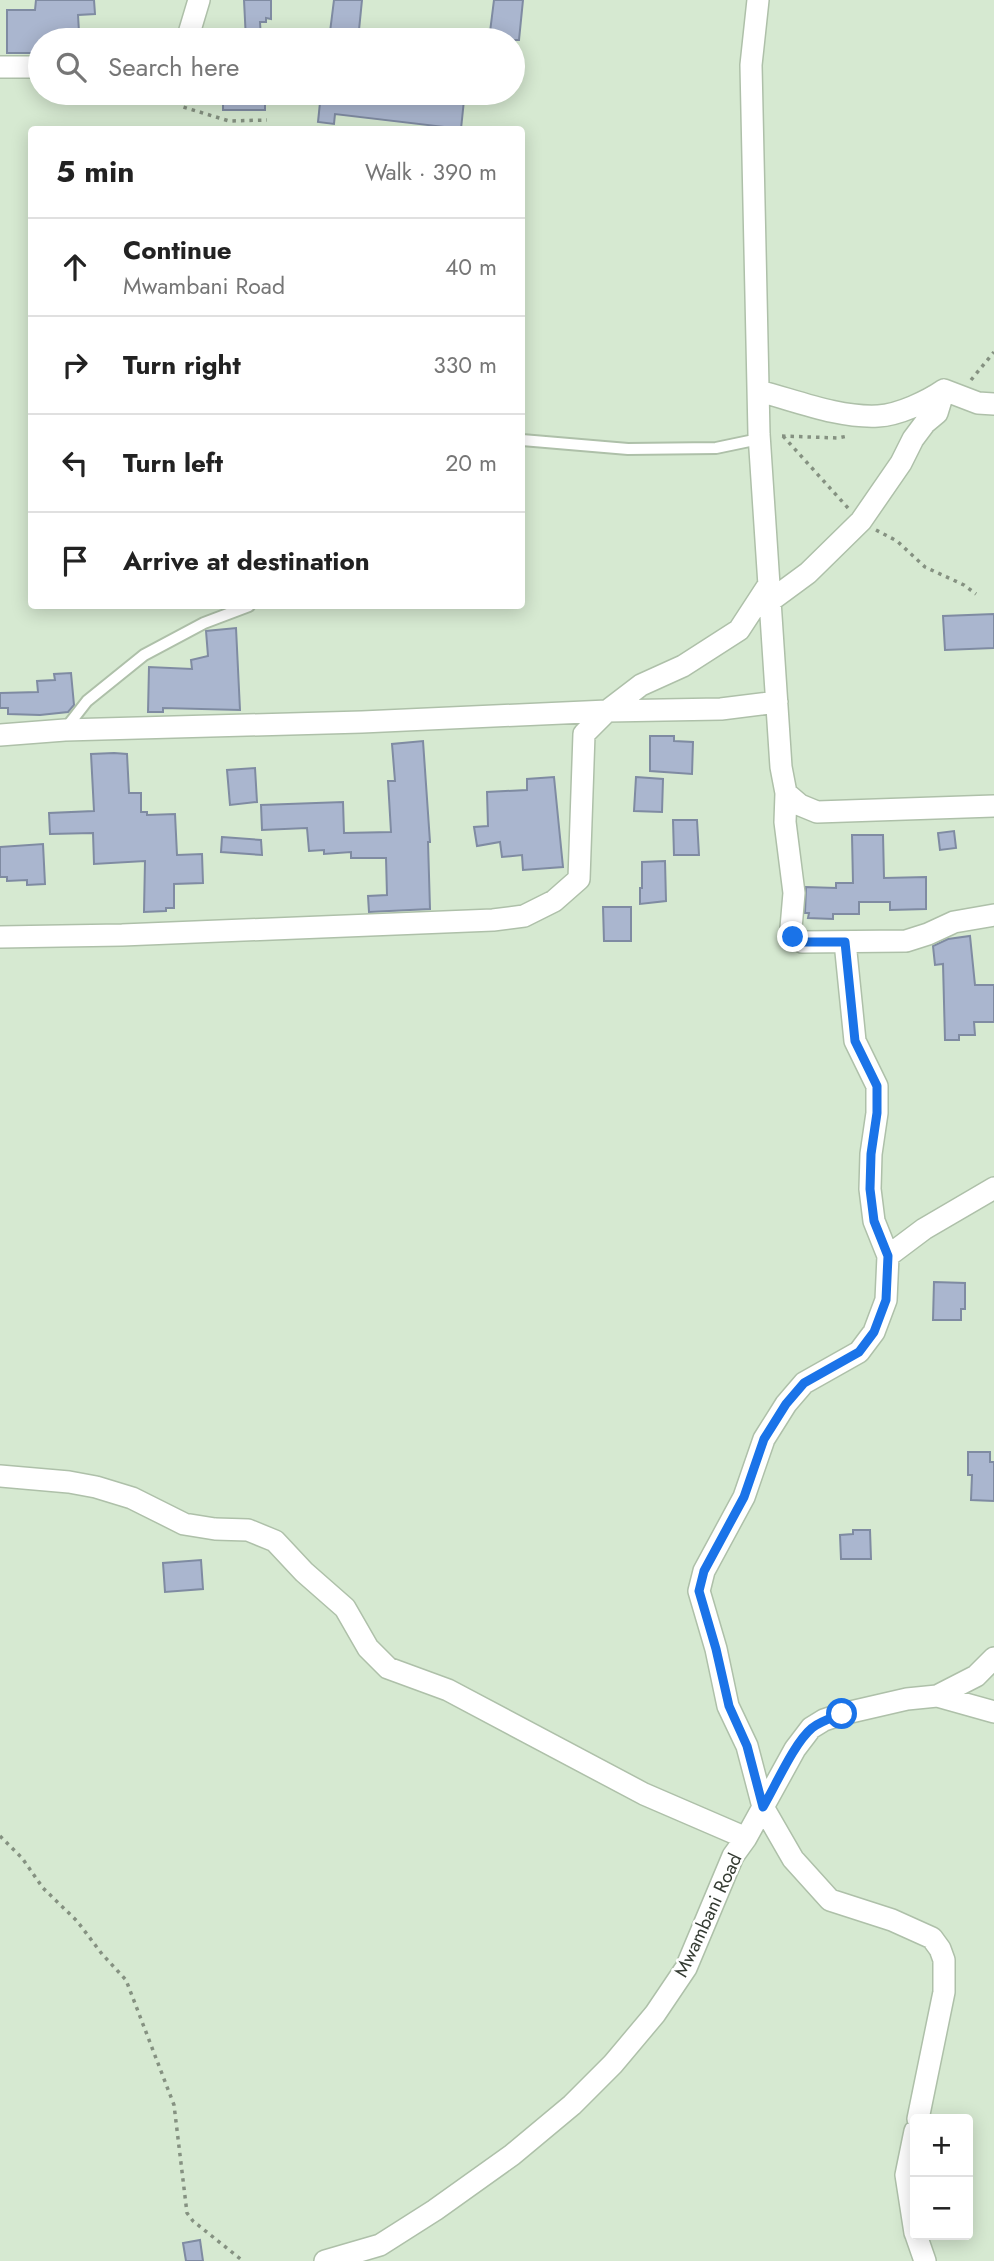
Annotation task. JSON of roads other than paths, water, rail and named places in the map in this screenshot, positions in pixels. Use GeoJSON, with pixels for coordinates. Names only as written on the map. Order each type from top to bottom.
{"type":"FeatureCollection","features":[{"type":"Feature","properties":{"kind":"street"},"geometry":{"type":"LineString","coordinates":[[191,28],[199,0]]}},
{"type":"Feature","properties":{"kind":"street"},"geometry":{"type":"LineString","coordinates":[[758,0],[751,65],[759,436],[781,767],[786,793],[785,821],[793,893],[793,937],[802,942],[906,941],[954,922],[994,915]]}},
{"type":"Feature","properties":{"kind":"street"},"geometry":{"type":"LineString","coordinates":[[0,67],[28,67]]}},
{"type":"Feature","properties":{"kind":"street"},"geometry":{"type":"LineString","coordinates":[[759,391],[846,414],[879,416],[927,401],[944,390]]}},
{"type":"Feature","properties":{"kind":"street"},"geometry":{"type":"LineString","coordinates":[[944,390],[978,403],[994,404]]}},
{"type":"Feature","properties":{"kind":"street"},"geometry":{"type":"LineString","coordinates":[[0,937],[448,924],[524,916],[554,901],[579,879],[584,734],[607,711],[641,685],[683,666],[739,630],[770,592],[808,573],[861,521],[901,463],[913,439],[937,413],[944,390]]}},
{"type":"Feature","properties":{"kind":"street"},"geometry":{"type":"LineString","coordinates":[[0,735],[65,730],[721,709],[777,702]]}},
{"type":"Feature","properties":{"kind":"street"},"geometry":{"type":"LineString","coordinates":[[786,793],[800,805],[817,812],[994,806]]}},
{"type":"Feature","properties":{"kind":"street"},"geometry":{"type":"LineString","coordinates":[[845,942],[855,1041],[877,1086],[870,1189],[874,1221],[888,1256],[886,1300],[874,1332],[859,1352],[804,1383],[786,1404],[764,1439],[744,1497],[704,1571],[699,1591],[729,1706],[747,1746],[763,1807],[793,1859],[826,1897],[835,1903],[932,1938],[940,1949],[944,1960],[944,1992],[919,2114]]}},
{"type":"Feature","properties":{"kind":"street"},"geometry":{"type":"LineString","coordinates":[[888,1256],[924,1229],[994,1188]]}},
{"type":"Feature","properties":{"kind":"street"},"geometry":{"type":"LineString","coordinates":[[0,1476],[96,1487],[132,1498],[184,1524],[248,1530],[275,1541],[304,1572],[345,1608],[368,1648],[388,1668],[448,1690],[644,1794],[746,1838]]}},
{"type":"Feature","properties":{"kind":"street"},"geometry":{"type":"LineString","coordinates":[[937,1696],[976,1676],[994,1658]]}},
{"type":"Feature","properties":{"kind":"street","name":"Mwambani Road"},"geometry":{"type":"LineString","coordinates":[[325,2261],[380,2245],[435,2210],[512,2155],[572,2105],[613,2064],[655,2014],[687,1968],[733,1856],[746,1838],[795,1749],[811,1728],[842,1714],[907,1699],[937,1696],[994,1712]]}},
{"type":"Feature","properties":{"kind":"street"},"geometry":{"type":"LineString","coordinates":[[910,2156],[906,2186],[910,2207]]}},
{"type":"Feature","properties":{"kind":"street"},"geometry":{"type":"LineString","coordinates":[[917,2240],[925,2261]]}},
{"type":"Feature","properties":{"kind":"lane"},"geometry":{"type":"LineString","coordinates":[[525,440],[628,449],[716,448],[759,436]]}},
{"type":"Feature","properties":{"kind":"lane"},"geometry":{"type":"LineString","coordinates":[[65,730],[86,701],[144,655],[204,623],[241,609]]}}]}
